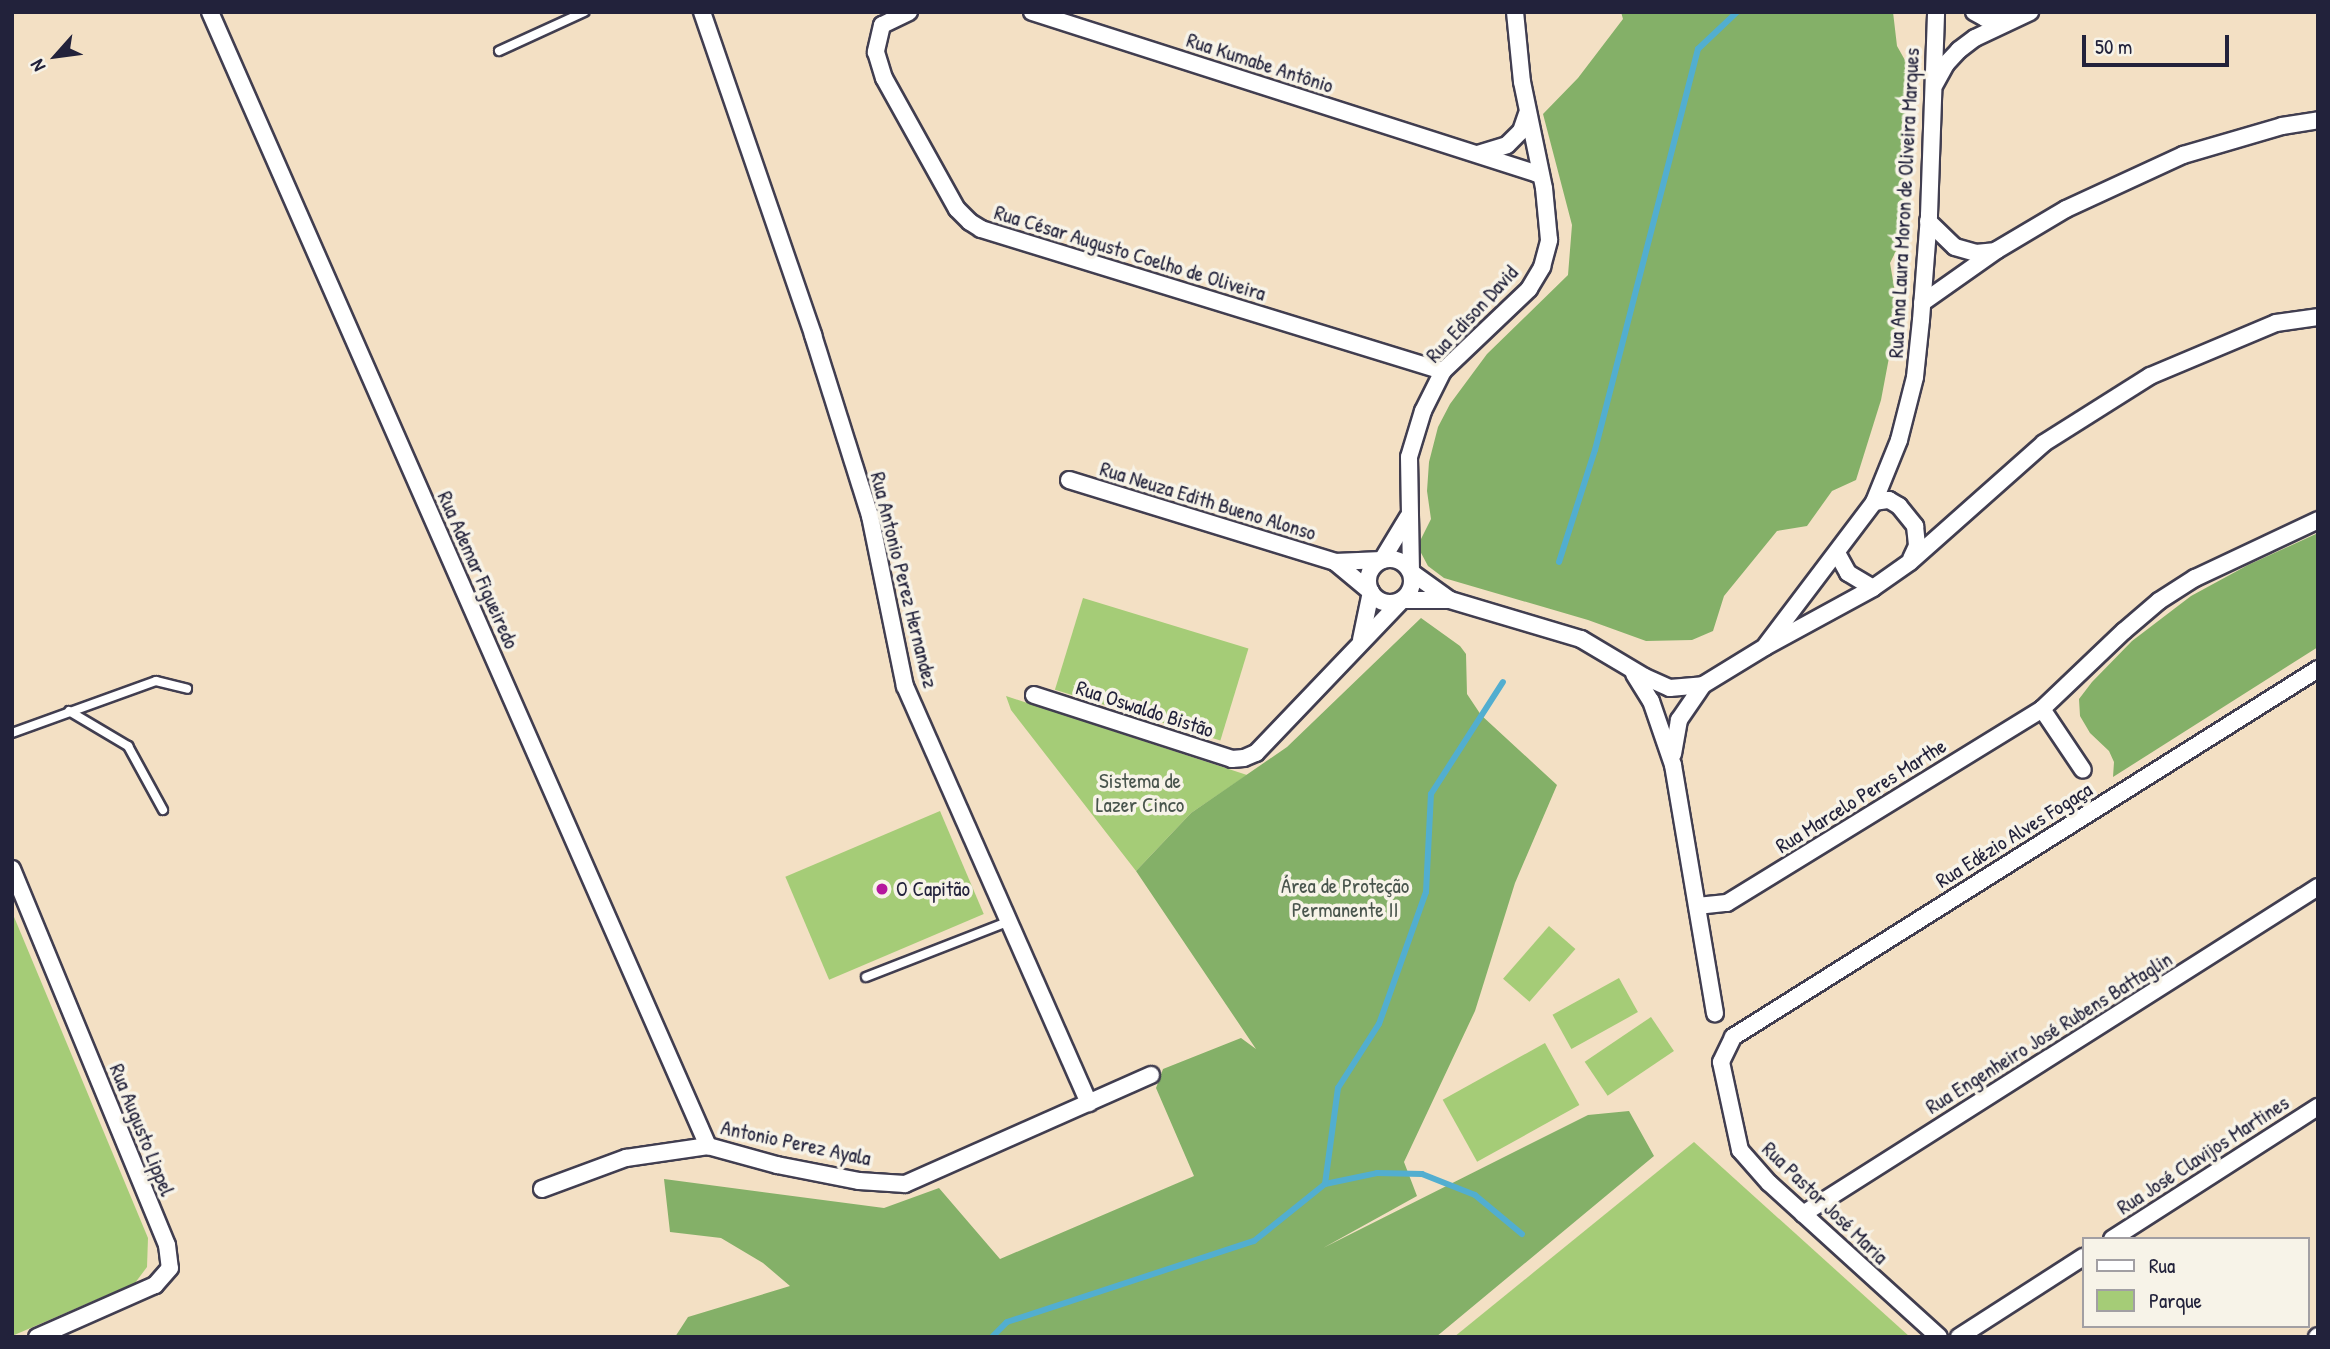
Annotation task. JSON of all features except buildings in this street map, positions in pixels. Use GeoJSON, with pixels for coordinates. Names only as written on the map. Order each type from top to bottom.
{"type":"FeatureCollection","features":[{"type":"Feature","properties":{"kind":"street","name":"Rua Ademar Figueiredo"},"geometry":{"type":"LineString","coordinates":[[210,12],[708,1146]]}},
{"type":"Feature","properties":{"kind":"street","name":"Rua Antonio Perez Hernandez"},"geometry":{"type":"LineString","coordinates":[[702,12],[813,335],[870,516],[905,686],[1089,1103]]}},
{"type":"Feature","properties":{"kind":"street","name":"Rua César Augusto Coelho de Oliveira"},"geometry":{"type":"LineString","coordinates":[[909,12],[882,25],[878,34],[876,52],[884,78],[957,209],[981,229],[1443,372]]}},
{"type":"Feature","properties":{"kind":"street","name":"Rua Kumabe Antônio"},"geometry":{"type":"LineString","coordinates":[[1032,12],[1541,175]]}},
{"type":"Feature","properties":{"kind":"street","name":"Rua Edison David"},"geometry":{"type":"LineString","coordinates":[[1411,572],[1409,457],[1423,411],[1443,372],[1510,310],[1528,289],[1542,267],[1549,240],[1541,175],[1527,114],[1515,12]]}},
{"type":"Feature","properties":{"kind":"street","name":"Rua Ana Laura Moron de Oliveira Marques"},"geometry":{"type":"LineString","coordinates":[[1765,647],[1874,502],[1899,440],[1915,377],[1922,303],[1935,84],[1933,64],[1936,12]]}},
{"type":"Feature","properties":{"kind":"street"},"geometry":{"type":"LineString","coordinates":[[1974,12],[1985,18],[2013,20]]}},
{"type":"Feature","properties":{"kind":"street"},"geometry":{"type":"LineString","coordinates":[[1935,84],[1946,64],[1959,50],[1976,38],[2030,12]]}},
{"type":"Feature","properties":{"kind":"street"},"geometry":{"type":"LineString","coordinates":[[1476,154],[1507,145],[1521,131],[1527,114]]}},
{"type":"Feature","properties":{"kind":"street"},"geometry":{"type":"LineString","coordinates":[[1922,303],[1997,250],[2066,209],[2183,155],[2282,126],[2318,120]]}},
{"type":"Feature","properties":{"kind":"street"},"geometry":{"type":"LineString","coordinates":[[1928,221],[1955,247],[1976,253],[1997,250]]}},
{"type":"Feature","properties":{"kind":"street"},"geometry":{"type":"LineString","coordinates":[[1672,765],[1673,742],[1679,720],[1703,685],[1765,647],[1873,588],[1910,562],[2044,443],[2150,376],[2276,323],[2318,317]]}},
{"type":"Feature","properties":{"kind":"street","name":"Rua Neuza Edith Bueno Alonso"},"geometry":{"type":"LineString","coordinates":[[1069,480],[1335,562],[1382,560]]}},
{"type":"Feature","properties":{"kind":"street"},"geometry":{"type":"LineString","coordinates":[[1874,502],[1889,500],[1899,506],[1915,526],[1917,546],[1910,562]]}},
{"type":"Feature","properties":{"kind":"street"},"geometry":{"type":"LineString","coordinates":[[1361,640],[1371,592],[1370,572],[1382,560],[1408,517]]}},
{"type":"Feature","properties":{"kind":"street","name":"Rua Marcelo Peres Marthe"},"geometry":{"type":"LineString","coordinates":[[1697,906],[1727,903],[2042,709],[2160,601],[2206,572],[2318,520]]}},
{"type":"Feature","properties":{"kind":"street"},"geometry":{"type":"LineString","coordinates":[[1838,553],[1848,573],[1873,588]]}},
{"type":"Feature","properties":{"kind":"street"},"geometry":{"type":"LineString","coordinates":[[1382,560],[1398,560],[1451,600]]}},
{"type":"Feature","properties":{"kind":"street","name":"Rua Neuza Edith Bueno Alonso"},"geometry":{"type":"LineString","coordinates":[[1335,562],[1371,592]]}},
{"type":"Feature","properties":{"kind":"street"},"geometry":{"type":"LineString","coordinates":[[1361,640],[1411,589],[1411,572]]}},
{"type":"Feature","properties":{"kind":"street"},"geometry":{"type":"LineString","coordinates":[[1371,592],[1388,603],[1402,600],[1451,600],[1581,639],[1670,688]]}},
{"type":"Feature","properties":{"kind":"street","name":"Rua Oswaldo Bistão"},"geometry":{"type":"LineString","coordinates":[[1034,695],[1232,759],[1244,758],[1255,752],[1343,664],[1361,640]]}},
{"type":"Feature","properties":{"kind":"street"},"geometry":{"type":"LineString","coordinates":[[1625,664],[1639,679],[1653,706],[1672,765],[1715,1013]]}},
{"type":"Feature","properties":{"kind":"street","name":"Rua Edézio Alves Fogaça"},"geometry":{"type":"LineString","coordinates":[[1733,1037],[2318,669]]}},
{"type":"Feature","properties":{"kind":"street"},"geometry":{"type":"LineString","coordinates":[[1653,706],[1655,693],[1670,688],[1703,685]]}},
{"type":"Feature","properties":{"kind":"street"},"geometry":{"type":"LineString","coordinates":[[2042,709],[2083,770]]}},
{"type":"Feature","properties":{"kind":"street","name":"Rua Augusto Lippel"},"geometry":{"type":"LineString","coordinates":[[12,869],[167,1245],[170,1268],[155,1285],[37,1337]]}},
{"type":"Feature","properties":{"kind":"street","name":"Rua Engenheiro José Rubens Battaglin"},"geometry":{"type":"LineString","coordinates":[[1803,1214],[2318,887]]}},
{"type":"Feature","properties":{"kind":"street","name":"Rua Pastor José Maria"},"geometry":{"type":"LineString","coordinates":[[1733,1037],[1721,1062],[1740,1150],[1803,1214],[1939,1337]]}},
{"type":"Feature","properties":{"kind":"street","name":"Antonio Perez Ayala"},"geometry":{"type":"LineString","coordinates":[[542,1189],[626,1158],[708,1146],[777,1165],[859,1181],[905,1184],[1151,1075]]}},
{"type":"Feature","properties":{"kind":"street","name":"Rua José Clavijos Martines"},"geometry":{"type":"LineString","coordinates":[[2115,1237],[2318,1107]]}},
{"type":"Feature","properties":{"kind":"street"},"geometry":{"type":"LineString","coordinates":[[1959,1337],[2082,1258]]}},
{"type":"Feature","properties":{"kind":"lane"},"geometry":{"type":"LineString","coordinates":[[499,51],[584,12]]}},
{"type":"Feature","properties":{"kind":"lane"},"geometry":{"type":"LineString","coordinates":[[12,733],[156,681],[187,689]]}},
{"type":"Feature","properties":{"kind":"lane"},"geometry":{"type":"LineString","coordinates":[[69,711],[128,746],[163,810]]}},
{"type":"Feature","properties":{"kind":"lane"},"geometry":{"type":"LineString","coordinates":[[866,977],[1007,922]]}},
{"type":"Feature","properties":{"kind":"green space"},"geometry":{"type":"Polygon","coordinates":[[[1621,12],[1893,12],[1897,46],[1915,78],[1904,169],[1904,235],[1890,263],[1898,310],[1881,400],[1856,480],[1832,491],[1807,526],[1777,531],[1724,596],[1713,631],[1692,640],[1646,641],[1588,620],[1444,578],[1428,566],[1420,551],[1420,541],[1431,519],[1427,491],[1429,462],[1438,427],[1450,404],[1487,354],[1568,275],[1572,225],[1543,114],[1578,78],[1623,19],[1621,12]]]}},
{"type":"Feature","properties":{"kind":"green space"},"geometry":{"type":"Polygon","coordinates":[[[2318,533],[2318,647],[2113,777],[2114,762],[2109,751],[2090,733],[2080,716],[2079,699],[2092,682],[2132,641],[2191,596],[2248,565],[2318,533]]]}},
{"type":"Feature","properties":{"kind":"green space"},"geometry":{"type":"Polygon","coordinates":[[[1083,598],[1248,649],[1220,740],[1055,690],[1083,598]]]}},
{"type":"Feature","properties":{"kind":"green space","name":"Área de Proteção Permanente II"},"geometry":{"type":"Polygon","coordinates":[[[1421,618],[1460,646],[1466,654],[1467,694],[1481,715],[1557,785],[1515,883],[1475,1011],[1404,1162],[1417,1196],[1323,1248],[1588,1115],[1629,1111],[1654,1156],[1436,1337],[675,1337],[688,1317],[790,1286],[763,1263],[721,1238],[670,1232],[664,1179],[884,1208],[939,1188],[1000,1259],[1194,1176],[1156,1088],[1163,1069],[1241,1038],[1256,1049],[1136,871],[1191,813],[1287,747],[1421,618]]]}},
{"type":"Feature","properties":{"kind":"green space","name":"Sistema de Lazer Cinco"},"geometry":{"type":"Polygon","coordinates":[[[1006,696],[1247,775],[1191,813],[1136,871],[1011,710],[1006,696]]]}},
{"type":"Feature","properties":{"kind":"green space","name":"O Capitão"},"geometry":{"type":"Polygon","coordinates":[[[940,811],[984,914],[829,980],[785,877],[940,811]]]}},
{"type":"Feature","properties":{"kind":"green space"},"geometry":{"type":"Polygon","coordinates":[[[12,912],[148,1238],[147,1267],[135,1283],[12,1336],[12,912]]]}},
{"type":"Feature","properties":{"kind":"green space"},"geometry":{"type":"Polygon","coordinates":[[[1549,926],[1575,949],[1529,1002],[1503,979],[1549,926]]]}},
{"type":"Feature","properties":{"kind":"green space"},"geometry":{"type":"Polygon","coordinates":[[[1619,978],[1638,1012],[1571,1049],[1553,1015],[1619,978]]]}},
{"type":"Feature","properties":{"kind":"green space"},"geometry":{"type":"Polygon","coordinates":[[[1651,1017],[1674,1051],[1608,1096],[1585,1062],[1651,1017]]]}},
{"type":"Feature","properties":{"kind":"green space"},"geometry":{"type":"Polygon","coordinates":[[[1545,1043],[1579,1105],[1477,1162],[1443,1100],[1545,1043]]]}},
{"type":"Feature","properties":{"kind":"green space"},"geometry":{"type":"Polygon","coordinates":[[[1694,1142],[1910,1337],[1454,1337],[1694,1142]]]}},
{"type":"Feature","properties":{"kind":"waterway"},"geometry":{"type":"LineString","coordinates":[[1559,562],[1595,450],[1698,49],[1737,12]]}},
{"type":"Feature","properties":{"kind":"waterway"},"geometry":{"type":"LineString","coordinates":[[992,1337],[1007,1322],[1254,1241],[1325,1184],[1338,1088],[1379,1024],[1426,892],[1431,794],[1503,682]]}},
{"type":"Feature","properties":{"kind":"waterway"},"geometry":{"type":"LineString","coordinates":[[1325,1184],[1377,1173],[1422,1174],[1475,1195],[1522,1234]]}},
{"type":"Feature","properties":{"kind":"place","name":"O Capitão"},"geometry":{"type":"Point","coordinates":[882,889]}}]}
